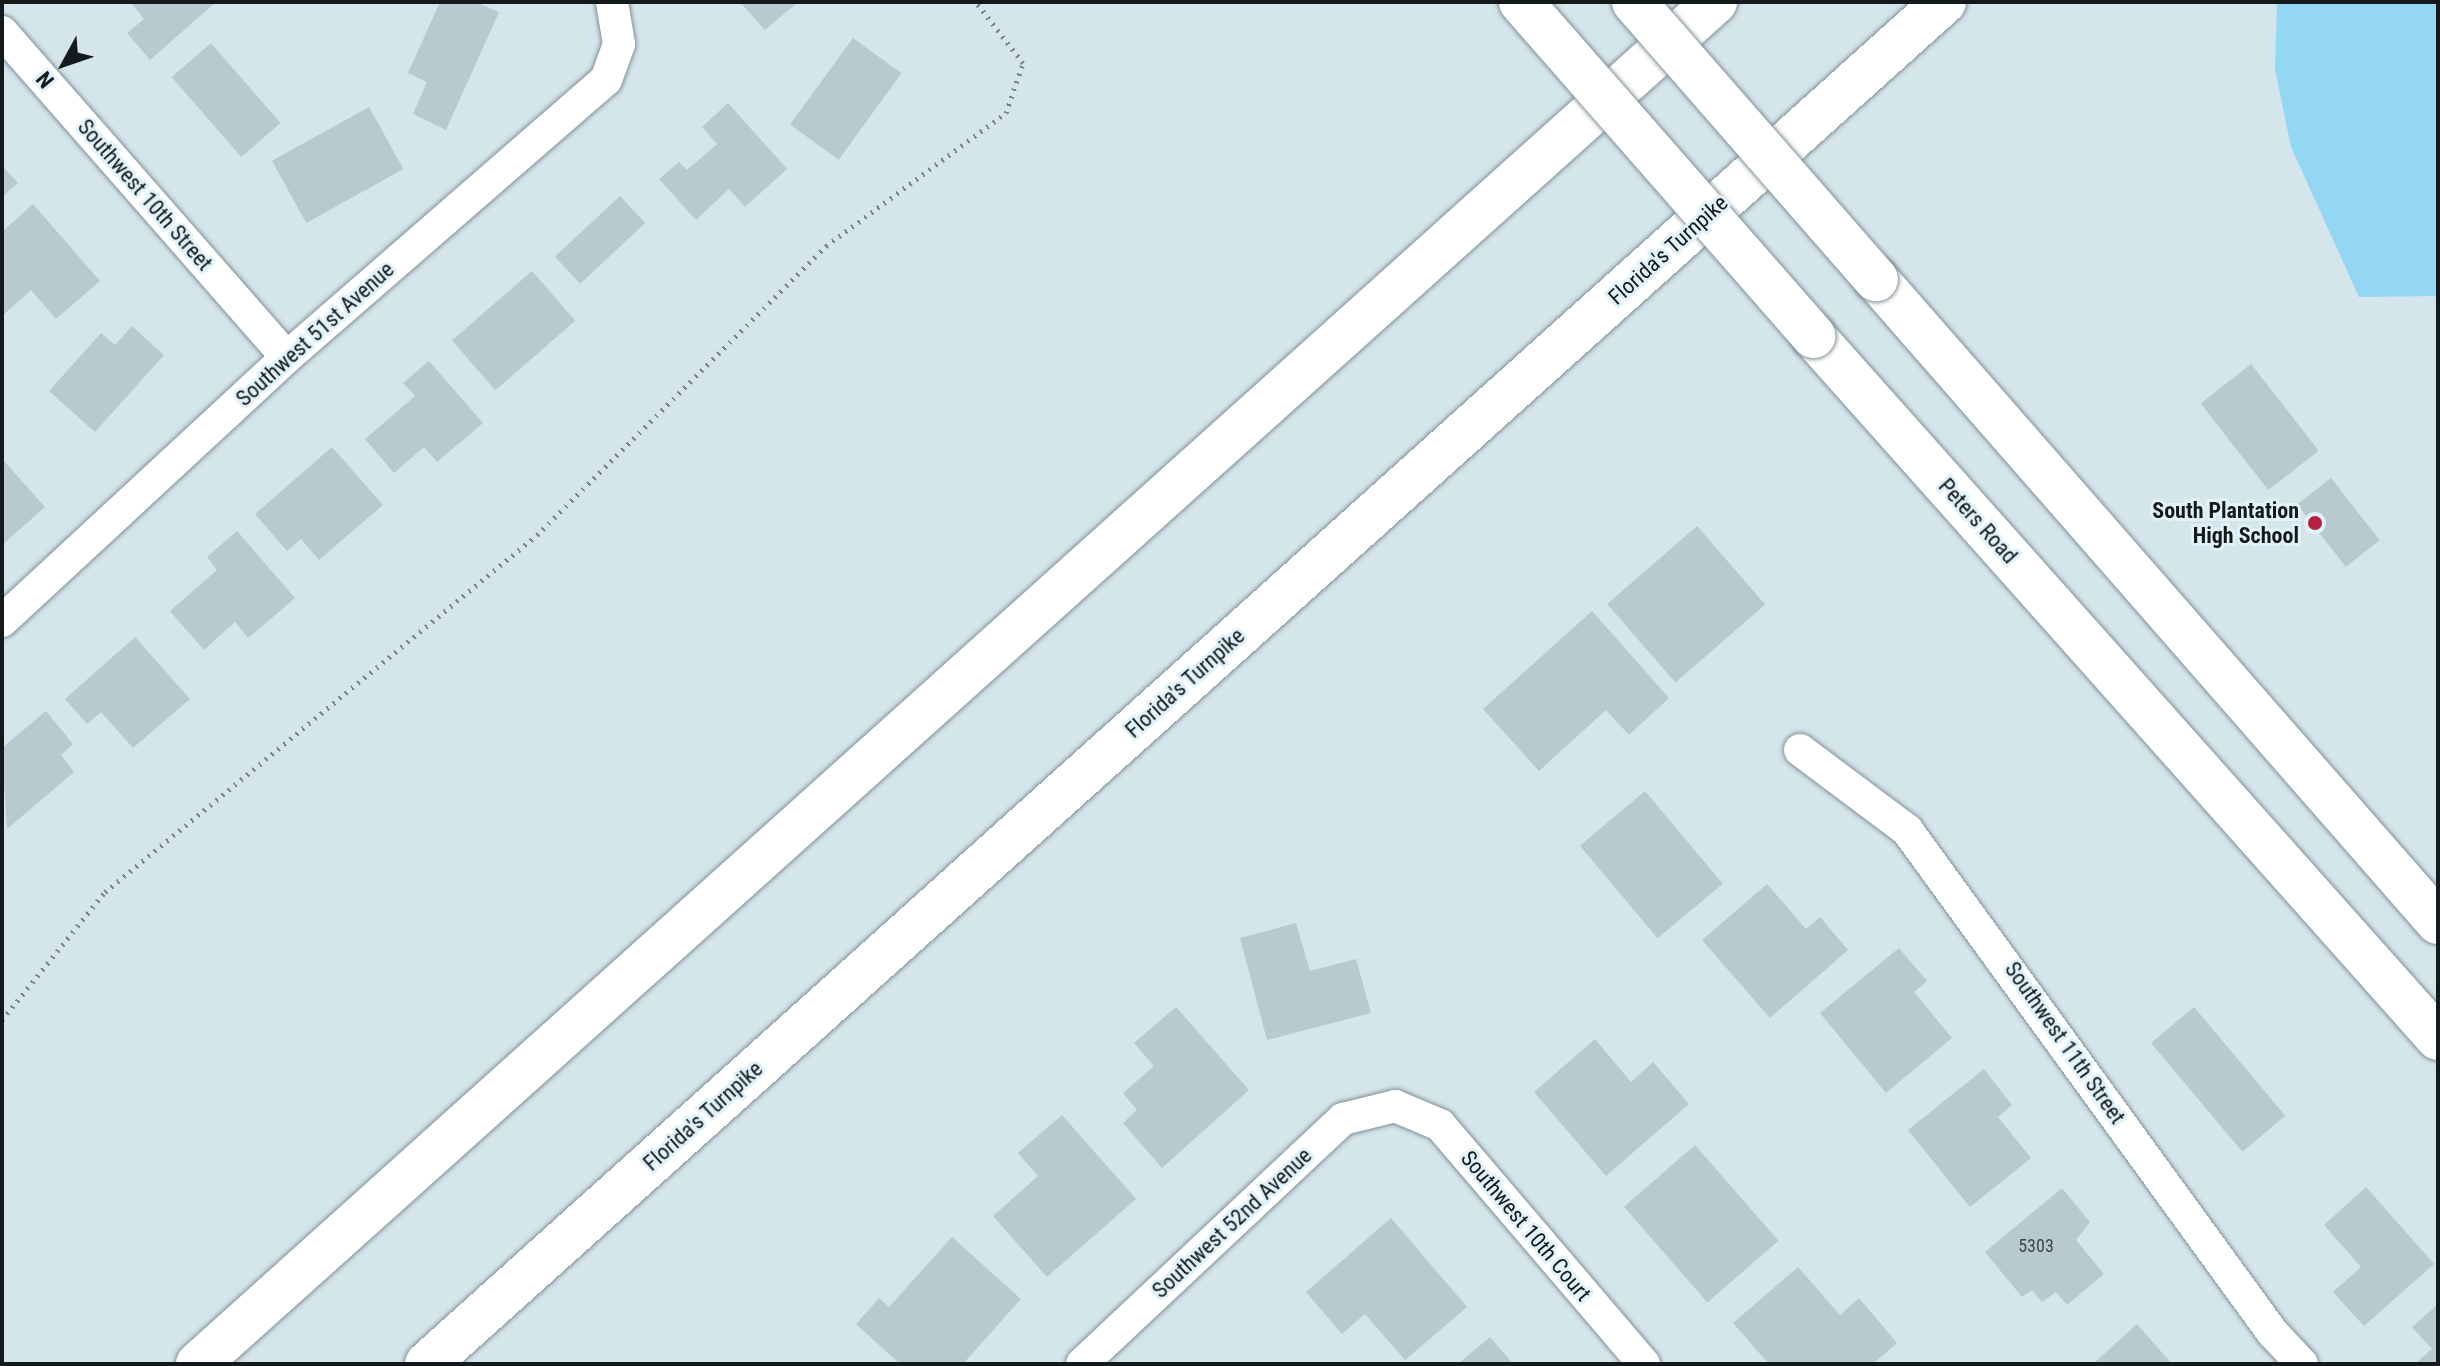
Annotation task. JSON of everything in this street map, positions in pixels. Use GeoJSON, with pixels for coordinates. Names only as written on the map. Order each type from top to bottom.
{"type":"FeatureCollection","features":[{"type":"Feature","properties":{"kind":"main road","name":"Peters Road"},"geometry":{"type":"LineString","coordinates":[[1521,2],[1813,336],[2438,1038]]}},
{"type":"Feature","properties":{"kind":"main road"},"geometry":{"type":"LineString","coordinates":[[1634,2],[2438,922]]}},
{"type":"Feature","properties":{"kind":"main road"},"geometry":{"type":"LineString","coordinates":[[198,1364],[1715,2]]}},
{"type":"Feature","properties":{"kind":"main road","name":"Florida's Turnpike"},"geometry":{"type":"LineString","coordinates":[[427,1364],[1944,2]]}},
{"type":"Feature","properties":{"kind":"street","name":"Southwest 51st Avenue"},"geometry":{"type":"LineString","coordinates":[[2,621],[287,357],[606,80],[619,44],[612,2]]}},
{"type":"Feature","properties":{"kind":"street","name":"Southwest 10th Street"},"geometry":{"type":"LineString","coordinates":[[2,32],[287,357]]}},
{"type":"Feature","properties":{"kind":"street","name":"Southwest 11th Street"},"geometry":{"type":"LineString","coordinates":[[1800,750],[1907,830],[2302,1364]]}},
{"type":"Feature","properties":{"kind":"street","name":"Southwest 52nd Avenue"},"geometry":{"type":"LineString","coordinates":[[1082,1364],[1343,1119],[1395,1106]]}},
{"type":"Feature","properties":{"kind":"street","name":"Southwest 10th Court"},"geometry":{"type":"LineString","coordinates":[[1395,1106],[1440,1125],[1644,1364]]}},
{"type":"Feature","properties":{"kind":"path"},"geometry":{"type":"LineString","coordinates":[[2,1020],[105,892],[537,535],[826,246],[1006,113],[1023,63],[976,2]]}},
{"type":"Feature","properties":{"kind":"shaded area"},"geometry":{"type":"Polygon","coordinates":[[[2277,2],[2438,2],[2438,296],[2359,297],[2291,147],[2275,69],[2277,2]]]}},
{"type":"Feature","properties":{"kind":"building"},"geometry":{"type":"Polygon","coordinates":[[[130,2],[216,2],[150,60],[127,33],[144,19],[130,2]]]}},
{"type":"Feature","properties":{"kind":"building"},"geometry":{"type":"Polygon","coordinates":[[[440,2],[476,2],[499,12],[446,130],[413,114],[427,82],[408,73],[440,2]]]}},
{"type":"Feature","properties":{"kind":"building"},"geometry":{"type":"Polygon","coordinates":[[[740,2],[798,2],[765,30],[740,2]]]}},
{"type":"Feature","properties":{"kind":"building"},"geometry":{"type":"Polygon","coordinates":[[[853,38],[902,73],[839,160],[790,125],[853,38]]]}},
{"type":"Feature","properties":{"kind":"building"},"geometry":{"type":"Polygon","coordinates":[[[211,43],[281,123],[241,157],[172,77],[211,43]]]}},
{"type":"Feature","properties":{"kind":"building"},"geometry":{"type":"Polygon","coordinates":[[[728,103],[787,169],[745,207],[729,189],[696,220],[659,179],[679,162],[687,170],[717,144],[702,127],[728,103]]]}},
{"type":"Feature","properties":{"kind":"building"},"geometry":{"type":"Polygon","coordinates":[[[369,107],[403,169],[306,223],[272,161],[369,107]]]}},
{"type":"Feature","properties":{"kind":"building"},"geometry":{"type":"Polygon","coordinates":[[[2,166],[18,183],[2,197],[2,166]]]}},
{"type":"Feature","properties":{"kind":"building"},"geometry":{"type":"Polygon","coordinates":[[[620,196],[645,223],[580,284],[555,257],[620,196]]]}},
{"type":"Feature","properties":{"kind":"building"},"geometry":{"type":"Polygon","coordinates":[[[33,204],[100,281],[56,319],[31,290],[2,316],[2,232],[33,204]]]}},
{"type":"Feature","properties":{"kind":"building"},"geometry":{"type":"Polygon","coordinates":[[[532,271],[575,321],[495,390],[452,341],[532,271]]]}},
{"type":"Feature","properties":{"kind":"building"},"geometry":{"type":"Polygon","coordinates":[[[132,326],[164,355],[95,432],[49,391],[101,333],[115,345],[132,326]]]}},
{"type":"Feature","properties":{"kind":"building"},"geometry":{"type":"Polygon","coordinates":[[[429,361],[483,423],[437,462],[424,447],[394,473],[365,439],[415,396],[403,383],[429,361]]]}},
{"type":"Feature","properties":{"kind":"building"},"geometry":{"type":"Polygon","coordinates":[[[2251,364],[2319,451],[2268,490],[2201,403],[2251,364]]]}},
{"type":"Feature","properties":{"kind":"building"},"geometry":{"type":"Polygon","coordinates":[[[332,447],[383,505],[319,560],[301,539],[287,551],[255,514],[332,447]]]}},
{"type":"Feature","properties":{"kind":"building"},"geometry":{"type":"Polygon","coordinates":[[[4,461],[45,507],[2,545],[2,463],[4,461]]]}},
{"type":"Feature","properties":{"kind":"building"},"geometry":{"type":"Polygon","coordinates":[[[2331,478],[2380,540],[2346,567],[2297,504],[2331,478]]]}},
{"type":"Feature","properties":{"kind":"building"},"geometry":{"type":"Polygon","coordinates":[[[1697,526],[1765,604],[1675,683],[1607,604],[1697,526]]]}},
{"type":"Feature","properties":{"kind":"building"},"geometry":{"type":"Polygon","coordinates":[[[237,531],[295,598],[248,638],[235,622],[204,650],[170,611],[217,570],[207,557],[237,531]]]}},
{"type":"Feature","properties":{"kind":"building"},"geometry":{"type":"Polygon","coordinates":[[[1592,611],[1669,698],[1629,735],[1606,710],[1539,771],[1483,709],[1592,611]]]}},
{"type":"Feature","properties":{"kind":"building"},"geometry":{"type":"Polygon","coordinates":[[[135,637],[190,699],[133,748],[101,712],[87,724],[65,699],[135,637]]]}},
{"type":"Feature","properties":{"kind":"building"},"geometry":{"type":"Polygon","coordinates":[[[46,711],[73,744],[61,755],[74,772],[7,829],[2,748],[46,711]]]}},
{"type":"Feature","properties":{"kind":"building"},"geometry":{"type":"Polygon","coordinates":[[[1645,791],[1723,884],[1658,938],[1580,846],[1645,791]]]}},
{"type":"Feature","properties":{"kind":"building"},"geometry":{"type":"Polygon","coordinates":[[[1767,884],[1806,929],[1820,917],[1848,950],[1770,1018],[1702,940],[1767,884]]]}},
{"type":"Feature","properties":{"kind":"building"},"geometry":{"type":"Polygon","coordinates":[[[1296,923],[1310,971],[1356,959],[1371,1013],[1267,1040],[1240,938],[1296,923]]]}},
{"type":"Feature","properties":{"kind":"building"},"geometry":{"type":"Polygon","coordinates":[[[1899,948],[1927,981],[1914,992],[1952,1038],[1886,1093],[1820,1013],[1899,948]]]}},
{"type":"Feature","properties":{"kind":"building"},"geometry":{"type":"Polygon","coordinates":[[[1176,1007],[1249,1090],[1162,1168],[1123,1123],[1137,1110],[1123,1093],[1154,1066],[1134,1043],[1176,1007]]]}},
{"type":"Feature","properties":{"kind":"building"},"geometry":{"type":"Polygon","coordinates":[[[2194,1007],[2285,1116],[2242,1152],[2151,1043],[2194,1007]]]}},
{"type":"Feature","properties":{"kind":"building"},"geometry":{"type":"Polygon","coordinates":[[[1595,1039],[1631,1082],[1653,1062],[1689,1104],[1606,1176],[1534,1092],[1595,1039]]]}},
{"type":"Feature","properties":{"kind":"building"},"geometry":{"type":"Polygon","coordinates":[[[1984,1069],[2012,1105],[1998,1117],[2031,1158],[1970,1207],[1908,1130],[1984,1069]]]}},
{"type":"Feature","properties":{"kind":"building"},"geometry":{"type":"Polygon","coordinates":[[[1062,1115],[1136,1199],[1047,1277],[993,1216],[1038,1176],[1018,1153],[1062,1115]]]}},
{"type":"Feature","properties":{"kind":"building"},"geometry":{"type":"Polygon","coordinates":[[[1695,1145],[1778,1241],[1707,1303],[1624,1207],[1695,1145]]]}},
{"type":"Feature","properties":{"kind":"building"},"geometry":{"type":"Polygon","coordinates":[[[2366,1187],[2434,1264],[2364,1326],[2333,1292],[2361,1267],[2324,1225],[2366,1187]]]}},
{"type":"Feature","properties":{"kind":"building"},"geometry":{"type":"Polygon","coordinates":[[[2062,1188],[2090,1222],[2076,1240],[2104,1274],[2067,1305],[2056,1292],[2042,1302],[2032,1290],[2022,1297],[1985,1252],[2062,1188]]]}},
{"type":"Feature","properties":{"kind":"building"},"geometry":{"type":"Polygon","coordinates":[[[1391,1218],[1467,1307],[1405,1360],[1365,1314],[1342,1334],[1306,1292],[1391,1218]]]}},
{"type":"Feature","properties":{"kind":"building"},"geometry":{"type":"Polygon","coordinates":[[[952,1237],[1021,1299],[963,1364],[900,1364],[856,1324],[879,1298],[889,1307],[952,1237]]]}},
{"type":"Feature","properties":{"kind":"building"},"geometry":{"type":"Polygon","coordinates":[[[1798,1267],[1840,1315],[1859,1298],[1897,1343],[1873,1364],[1769,1364],[1733,1323],[1798,1267]]]}},
{"type":"Feature","properties":{"kind":"building"},"geometry":{"type":"Polygon","coordinates":[[[2438,1304],[2438,1364],[2415,1364],[2432,1349],[2412,1327],[2438,1304]]]}},
{"type":"Feature","properties":{"kind":"building"},"geometry":{"type":"Polygon","coordinates":[[[2137,1324],[2172,1364],[2093,1364],[2137,1324]]]}},
{"type":"Feature","properties":{"kind":"building"},"geometry":{"type":"Polygon","coordinates":[[[1490,1337],[1513,1364],[1458,1364],[1490,1337]]]}},
{"type":"Feature","properties":{"kind":"place","name":"South Plantation High School"},"geometry":{"type":"Point","coordinates":[2315,523]}}]}
